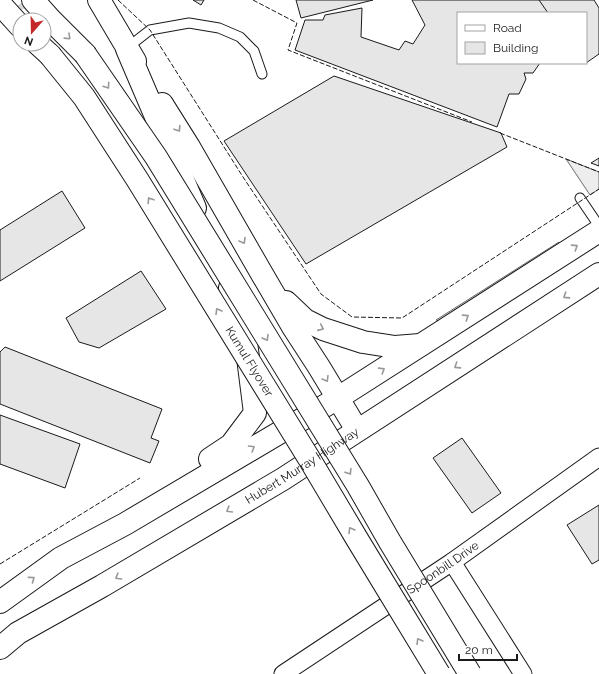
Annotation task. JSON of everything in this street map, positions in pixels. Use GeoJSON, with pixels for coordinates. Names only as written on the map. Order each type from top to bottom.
{"type":"FeatureCollection","features":[{"type":"Feature","properties":{"kind":"highway"},"geometry":{"type":"LineString","coordinates":[[33,0],[50,20],[85,54],[156,157],[358,486],[470,674]]}},
{"type":"Feature","properties":{"kind":"highway"},"geometry":{"type":"LineString","coordinates":[[99,0],[127,49],[189,147],[293,327],[357,430]]}},
{"type":"Feature","properties":{"kind":"highway"},"geometry":{"type":"LineString","coordinates":[[0,4],[12,17]]}},
{"type":"Feature","properties":{"kind":"highway"},"geometry":{"type":"LineString","coordinates":[[125,524],[200,466],[231,445],[255,413],[246,342],[240,311],[127,49]]}},
{"type":"Feature","properties":{"kind":"highway","name":"Kumul Flyover"},"geometry":{"type":"LineString","coordinates":[[46,52],[84,97],[137,179],[310,460],[356,539],[439,674]]}},
{"type":"Feature","properties":{"kind":"highway"},"geometry":{"type":"LineString","coordinates":[[0,602],[61,558],[125,524],[338,398],[599,230]]}},
{"type":"Feature","properties":{"kind":"highway"},"geometry":{"type":"LineString","coordinates":[[262,274],[288,304],[305,320],[323,329],[363,342],[395,347],[421,345]]}},
{"type":"Feature","properties":{"kind":"highway","name":"Hubert Murray Highway"},"geometry":{"type":"LineString","coordinates":[[0,648],[18,633],[108,582],[282,479],[599,274]]}},
{"type":"Feature","properties":{"kind":"street","name":"Spoonbill Drive"},"geometry":{"type":"LineString","coordinates":[[283,674],[452,562],[599,457]]}},
{"type":"Feature","properties":{"kind":"street"},"geometry":{"type":"LineString","coordinates":[[452,562],[523,674]]}},
{"type":"Feature","properties":{"kind":"lane"},"geometry":{"type":"LineString","coordinates":[[127,49],[150,30],[190,23],[220,28],[240,36],[254,51],[262,74]]}},
{"type":"Feature","properties":{"kind":"lane"},"geometry":{"type":"LineString","coordinates":[[580,198],[599,226]]}},
{"type":"Feature","properties":{"kind":"shaded area"},"geometry":{"type":"Polygon","coordinates":[[[566,159],[599,172],[599,189],[590,195],[566,159]]]}},
{"type":"Feature","properties":{"kind":"shaded area"},"geometry":{"type":"Polygon","coordinates":[[[559,242],[558,249],[443,322],[436,320],[559,242]]]}},
{"type":"Feature","properties":{"kind":"building"},"geometry":{"type":"Polygon","coordinates":[[[193,0],[204,0],[201,5],[193,0]]]}},
{"type":"Feature","properties":{"kind":"building"},"geometry":{"type":"Polygon","coordinates":[[[296,0],[373,0],[301,18],[296,0]]]}},
{"type":"Feature","properties":{"kind":"building"},"geometry":{"type":"Polygon","coordinates":[[[412,0],[544,0],[552,12],[457,12],[457,64],[539,64],[533,73],[524,73],[526,79],[519,94],[509,94],[497,127],[295,50],[305,20],[323,20],[325,15],[362,8],[361,37],[399,50],[405,41],[413,44],[425,25],[412,0]]]}},
{"type":"Feature","properties":{"kind":"building"},"geometry":{"type":"Polygon","coordinates":[[[539,0],[594,0],[599,8],[599,54],[587,62],[587,12],[547,12],[539,0]]]}},
{"type":"Feature","properties":{"kind":"building"},"geometry":{"type":"Polygon","coordinates":[[[334,76],[501,133],[507,147],[306,264],[224,141],[334,76]]]}},
{"type":"Feature","properties":{"kind":"building"},"geometry":{"type":"Polygon","coordinates":[[[599,158],[599,166],[591,163],[599,158]]]}},
{"type":"Feature","properties":{"kind":"building"},"geometry":{"type":"Polygon","coordinates":[[[62,191],[85,228],[0,281],[0,230],[62,191]]]}},
{"type":"Feature","properties":{"kind":"building"},"geometry":{"type":"Polygon","coordinates":[[[141,271],[166,309],[99,348],[79,342],[66,318],[141,271]]]}},
{"type":"Feature","properties":{"kind":"building"},"geometry":{"type":"Polygon","coordinates":[[[5,347],[162,409],[151,438],[159,441],[150,463],[0,404],[0,352],[5,347]]]}},
{"type":"Feature","properties":{"kind":"building"},"geometry":{"type":"Polygon","coordinates":[[[0,415],[80,444],[65,488],[0,464],[0,415]]]}},
{"type":"Feature","properties":{"kind":"building"},"geometry":{"type":"Polygon","coordinates":[[[462,438],[501,493],[472,513],[433,458],[462,438]]]}},
{"type":"Feature","properties":{"kind":"building"},"geometry":{"type":"Polygon","coordinates":[[[599,505],[599,560],[592,564],[567,525],[599,505]]]}},
{"type":"Feature","properties":{"kind":"waterway"},"geometry":{"type":"LineString","coordinates":[[13,12],[30,1]]}},
{"type":"Feature","properties":{"kind":"fence"},"geometry":{"type":"LineString","coordinates":[[118,0],[150,30],[243,177],[321,294],[352,317],[402,318],[599,189]]}},
{"type":"Feature","properties":{"kind":"fence"},"geometry":{"type":"LineString","coordinates":[[253,0],[297,23],[288,50],[472,122]]}},
{"type":"Feature","properties":{"kind":"fence"},"geometry":{"type":"LineString","coordinates":[[500,133],[599,172]]}},
{"type":"Feature","properties":{"kind":"fence"},"geometry":{"type":"LineString","coordinates":[[0,564],[140,478]]}}]}
